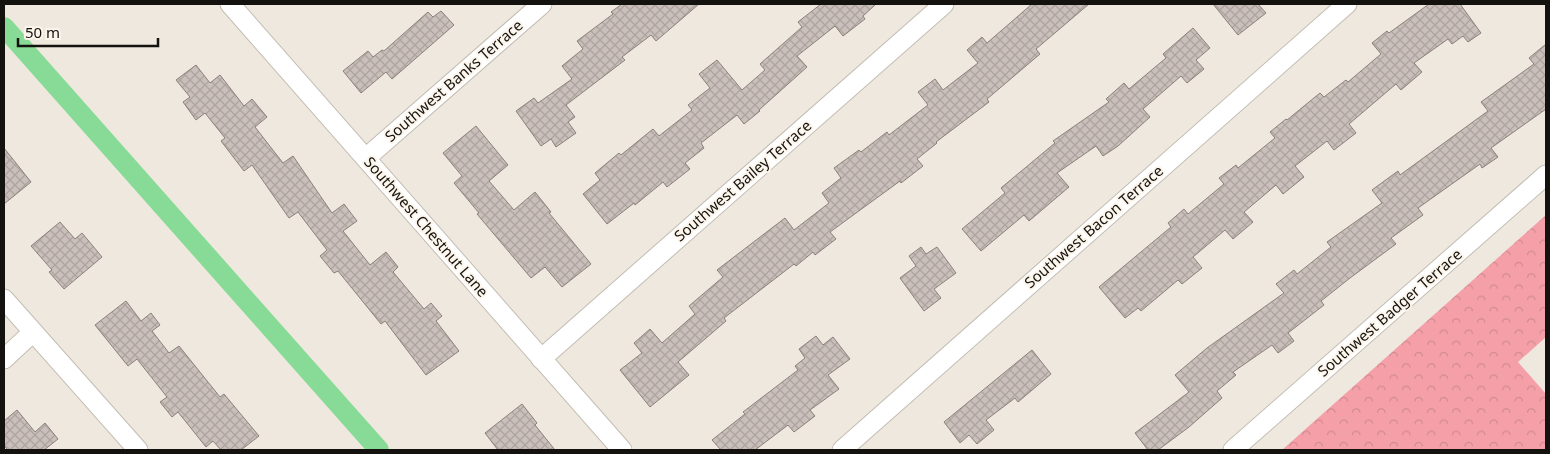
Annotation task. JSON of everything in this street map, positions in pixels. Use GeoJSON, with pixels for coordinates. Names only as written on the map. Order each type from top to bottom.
{"type":"FeatureCollection","features":[{"type":"Feature","properties":{"kind":"street","name":"Southwest Chestnut Lane"},"geometry":{"type":"LineString","coordinates":[[230,4],[622,450]]}},
{"type":"Feature","properties":{"kind":"street","name":"Southwest Banks Terrace"},"geometry":{"type":"LineString","coordinates":[[366,158],[542,4]]}},
{"type":"Feature","properties":{"kind":"street","name":"Southwest Bailey Terrace"},"geometry":{"type":"LineString","coordinates":[[542,359],[944,4]]}},
{"type":"Feature","properties":{"kind":"street","name":"Southwest Bacon Terrace"},"geometry":{"type":"LineString","coordinates":[[842,450],[1347,4]]}},
{"type":"Feature","properties":{"kind":"street","name":"Southwest Badger Terrace"},"geometry":{"type":"LineString","coordinates":[[1233,450],[1546,175]]}},
{"type":"Feature","properties":{"kind":"street"},"geometry":{"type":"LineString","coordinates":[[4,299],[138,450]]}},
{"type":"Feature","properties":{"kind":"street"},"geometry":{"type":"LineString","coordinates":[[4,359],[33,332]]}},
{"type":"Feature","properties":{"kind":"green space"},"geometry":{"type":"Polygon","coordinates":[[[1546,215],[1546,337],[1518,362],[1546,394],[1546,450],[1282,450],[1546,215]]]}},
{"type":"Feature","properties":{"kind":"building"},"geometry":{"type":"Polygon","coordinates":[[[622,4],[699,4],[656,41],[651,35],[622,57],[625,60],[566,105],[575,117],[568,122],[576,133],[556,147],[551,139],[541,146],[516,111],[534,98],[538,103],[572,79],[562,66],[583,49],[577,41],[613,14],[611,12],[622,4]]]}},
{"type":"Feature","properties":{"kind":"building"},"geometry":{"type":"Polygon","coordinates":[[[821,4],[876,4],[863,16],[865,19],[843,36],[835,26],[797,56],[807,67],[744,124],[737,115],[701,143],[704,148],[685,163],[690,169],[667,187],[663,182],[635,205],[634,203],[607,224],[583,194],[600,180],[595,173],[653,129],[659,136],[692,110],[688,105],[710,88],[699,74],[717,60],[742,90],[765,70],[760,64],[802,27],[798,22],[821,4]]]}},
{"type":"Feature","properties":{"kind":"building"},"geometry":{"type":"Polygon","coordinates":[[[1032,4],[1089,4],[1036,49],[1040,54],[987,99],[989,102],[936,142],[917,159],[923,166],[830,232],[836,239],[815,255],[813,252],[796,266],[794,264],[724,318],[726,321],[678,362],[689,375],[650,407],[620,370],[642,353],[634,343],[650,329],[662,343],[695,314],[689,306],[723,277],[717,270],[785,218],[794,230],[829,203],[822,193],[841,178],[834,168],[859,150],[861,152],[887,132],[889,135],[928,105],[918,92],[935,79],[943,90],[978,63],[967,50],[982,37],[987,43],[1032,4]]]}},
{"type":"Feature","properties":{"kind":"building"},"geometry":{"type":"Polygon","coordinates":[[[1213,4],[1258,4],[1266,13],[1238,35],[1213,4]]]}},
{"type":"Feature","properties":{"kind":"building"},"geometry":{"type":"Polygon","coordinates":[[[1429,4],[1460,4],[1481,33],[1468,42],[1463,36],[1452,44],[1448,39],[1414,63],[1422,72],[1401,90],[1396,84],[1349,124],[1356,133],[1334,150],[1327,141],[1295,166],[1304,177],[1283,194],[1276,185],[1244,212],[1253,222],[1233,239],[1225,230],[1193,257],[1202,268],[1182,284],[1178,280],[1141,311],[1138,308],[1125,318],[1099,287],[1171,227],[1168,223],[1184,209],[1188,214],[1224,184],[1219,178],[1236,165],[1238,168],[1275,138],[1270,132],[1320,93],[1324,97],[1346,80],[1348,82],[1381,54],[1372,43],[1429,4]]]}},
{"type":"Feature","properties":{"kind":"building"},"geometry":{"type":"Polygon","coordinates":[[[441,11],[454,25],[392,79],[386,72],[361,93],[343,71],[368,51],[373,57],[382,50],[384,51],[428,12],[433,17],[441,11]]]}},
{"type":"Feature","properties":{"kind":"building"},"geometry":{"type":"Polygon","coordinates":[[[1193,28],[1210,48],[1196,60],[1204,69],[1187,83],[1181,76],[1143,109],[1150,117],[1118,146],[1103,156],[1096,146],[1057,173],[1069,187],[1029,221],[1024,215],[981,251],[962,229],[1005,193],[1001,188],[1055,143],[1053,141],[1109,102],[1106,99],[1124,83],[1129,89],[1166,58],[1163,54],[1193,28]]]}},
{"type":"Feature","properties":{"kind":"building"},"geometry":{"type":"Polygon","coordinates":[[[1546,44],[1546,109],[1491,148],[1498,157],[1482,168],[1480,164],[1418,208],[1423,215],[1391,238],[1396,244],[1321,301],[1324,305],[1288,333],[1294,341],[1278,353],[1272,345],[1233,372],[1236,375],[1217,391],[1222,398],[1189,427],[1158,450],[1148,450],[1135,433],[1189,392],[1175,375],[1207,348],[1284,293],[1276,284],[1294,270],[1297,274],[1331,247],[1327,242],[1382,203],[1372,190],[1398,171],[1400,175],[1488,111],[1481,102],[1534,64],[1529,58],[1546,44]]]}},
{"type":"Feature","properties":{"kind":"building"},"geometry":{"type":"Polygon","coordinates":[[[196,65],[210,83],[220,75],[244,106],[252,99],[267,117],[255,127],[283,163],[293,156],[332,213],[344,204],[357,221],[343,231],[370,265],[386,252],[398,267],[393,272],[424,309],[431,303],[442,316],[436,321],[459,351],[426,375],[385,321],[381,324],[338,271],[334,273],[320,256],[327,250],[298,212],[289,218],[252,165],[244,171],[221,141],[225,138],[205,113],[196,120],[183,102],[190,97],[176,80],[196,65]]]}},
{"type":"Feature","properties":{"kind":"building"},"geometry":{"type":"Polygon","coordinates":[[[476,126],[508,165],[489,181],[514,210],[535,192],[551,212],[549,213],[591,264],[562,287],[545,267],[531,278],[477,214],[479,213],[454,183],[462,176],[443,153],[476,126]]]}},
{"type":"Feature","properties":{"kind":"building"},"geometry":{"type":"Polygon","coordinates":[[[4,148],[31,182],[4,204],[4,148]]]}},
{"type":"Feature","properties":{"kind":"building"},"geometry":{"type":"Polygon","coordinates":[[[60,222],[75,239],[82,233],[102,257],[64,289],[49,272],[52,270],[31,246],[60,222]]]}},
{"type":"Feature","properties":{"kind":"building"},"geometry":{"type":"Polygon","coordinates":[[[921,247],[926,254],[937,247],[956,273],[934,289],[941,298],[924,311],[900,278],[916,266],[909,256],[921,247]]]}},
{"type":"Feature","properties":{"kind":"building"},"geometry":{"type":"Polygon","coordinates":[[[126,301],[141,321],[151,313],[160,325],[152,331],[169,353],[179,346],[220,397],[224,394],[259,436],[241,450],[221,450],[213,441],[206,447],[178,412],[172,417],[160,402],[167,397],[137,359],[128,366],[95,325],[126,301]]]}},
{"type":"Feature","properties":{"kind":"building"},"geometry":{"type":"Polygon","coordinates":[[[816,336],[823,345],[833,337],[850,359],[828,375],[839,389],[810,410],[815,416],[794,432],[788,425],[755,450],[721,450],[712,440],[745,414],[743,412],[798,370],[795,366],[805,358],[799,349],[816,336]]]}},
{"type":"Feature","properties":{"kind":"building"},"geometry":{"type":"Polygon","coordinates":[[[1032,350],[1051,374],[1018,402],[1015,398],[986,420],[994,430],[977,444],[969,435],[960,443],[944,422],[1032,350]]]}},
{"type":"Feature","properties":{"kind":"building"},"geometry":{"type":"Polygon","coordinates":[[[522,404],[537,423],[535,425],[555,450],[498,450],[485,433],[522,404]]]}},
{"type":"Feature","properties":{"kind":"building"},"geometry":{"type":"Polygon","coordinates":[[[17,410],[35,432],[45,423],[58,439],[44,450],[8,450],[4,446],[4,421],[17,410]]]}},
{"type":"Feature","properties":{"kind":"waterway"},"geometry":{"type":"LineString","coordinates":[[4,27],[379,450]]}}]}
